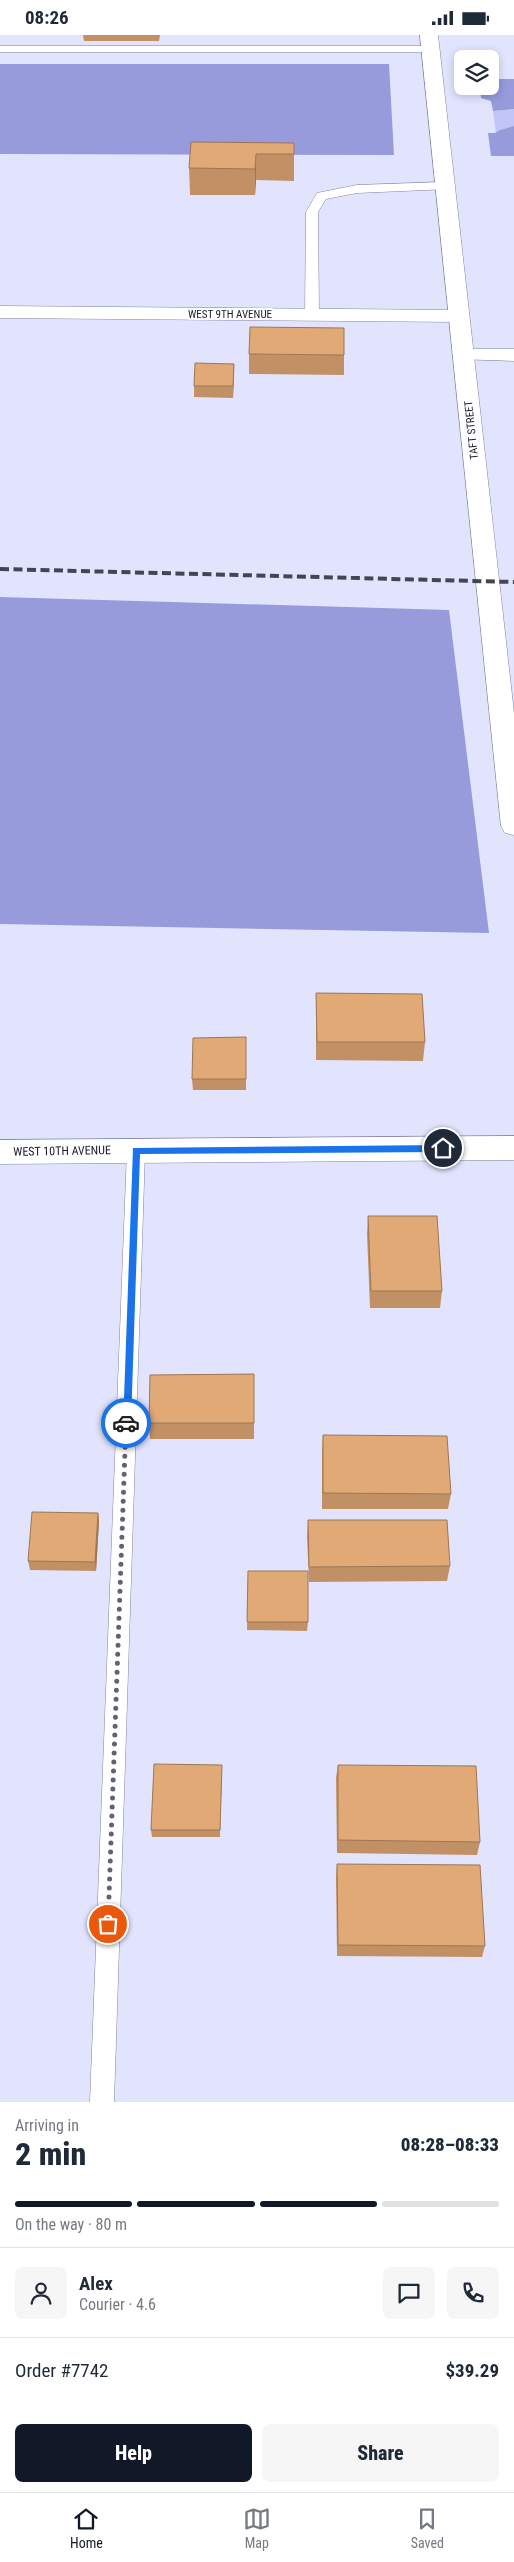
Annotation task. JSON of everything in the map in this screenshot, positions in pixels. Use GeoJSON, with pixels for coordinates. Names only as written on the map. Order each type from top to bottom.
{"type":"FeatureCollection","features":[{"type":"Feature","properties":{"kind":"street","name":"TAFT STREET"},"geometry":{"type":"LineString","coordinates":[[429,42],[511,766],[514,825]]}},
{"type":"Feature","properties":{"kind":"street","name":"WEST 9TH AVENUE"},"geometry":{"type":"LineString","coordinates":[[0,312],[459,316]]}},
{"type":"Feature","properties":{"kind":"street"},"geometry":{"type":"LineString","coordinates":[[463,355],[514,355]]}},
{"type":"Feature","properties":{"kind":"street","name":"WEST 10TH AVENUE"},"geometry":{"type":"LineString","coordinates":[[0,1152],[514,1148]]}},
{"type":"Feature","properties":{"kind":"lane"},"geometry":{"type":"LineString","coordinates":[[0,49],[429,42]]}},
{"type":"Feature","properties":{"kind":"lane"},"geometry":{"type":"LineString","coordinates":[[312,315],[312,212],[321,196],[357,189],[445,186]]}},
{"type":"Feature","properties":{"kind":"lane"},"geometry":{"type":"LineString","coordinates":[[102,2102],[136,1151]]}},
{"type":"Feature","properties":{"kind":"shaded area"},"geometry":{"type":"Polygon","coordinates":[[[0,64],[389,64],[394,155],[0,154],[0,64]]]}},
{"type":"Feature","properties":{"kind":"shaded area"},"geometry":{"type":"Polygon","coordinates":[[[499,79],[514,79],[514,109],[493,111],[491,101],[481,98],[481,95],[499,95],[499,79]]]}},
{"type":"Feature","properties":{"kind":"shaded area"},"geometry":{"type":"Polygon","coordinates":[[[514,109],[514,126],[496,133],[493,111],[514,109]]]}},
{"type":"Feature","properties":{"kind":"shaded area"},"geometry":{"type":"Polygon","coordinates":[[[514,126],[514,156],[491,156],[488,133],[495,133],[514,126]]]}},
{"type":"Feature","properties":{"kind":"shaded area"},"geometry":{"type":"Polygon","coordinates":[[[0,597],[449,610],[489,933],[0,924],[0,597]]]}},
{"type":"Feature","properties":{"kind":"building"},"geometry":{"type":"Polygon","coordinates":[[[191,142],[294,143],[294,154],[256,154],[255,169],[189,168],[191,142]]]}},
{"type":"Feature","properties":{"kind":"building"},"geometry":{"type":"Polygon","coordinates":[[[250,327],[344,328],[344,355],[249,354],[250,327]]]}},
{"type":"Feature","properties":{"kind":"building"},"geometry":{"type":"Polygon","coordinates":[[[195,363],[234,364],[233,386],[194,386],[195,363]]]}},
{"type":"Feature","properties":{"kind":"building"},"geometry":{"type":"Polygon","coordinates":[[[316,993],[422,994],[425,1042],[317,1042],[316,993]]]}},
{"type":"Feature","properties":{"kind":"building"},"geometry":{"type":"Polygon","coordinates":[[[246,1037],[246,1079],[192,1079],[193,1038],[246,1037]]]}},
{"type":"Feature","properties":{"kind":"building"},"geometry":{"type":"Polygon","coordinates":[[[368,1216],[437,1216],[442,1291],[371,1291],[368,1216]]]}},
{"type":"Feature","properties":{"kind":"building"},"geometry":{"type":"Polygon","coordinates":[[[254,1374],[254,1423],[149,1423],[150,1375],[254,1374]]]}},
{"type":"Feature","properties":{"kind":"building"},"geometry":{"type":"Polygon","coordinates":[[[323,1435],[447,1436],[451,1494],[323,1493],[323,1435]]]}},
{"type":"Feature","properties":{"kind":"building"},"geometry":{"type":"Polygon","coordinates":[[[32,1512],[98,1513],[95,1562],[28,1561],[32,1512]]]}},
{"type":"Feature","properties":{"kind":"building"},"geometry":{"type":"Polygon","coordinates":[[[308,1520],[447,1520],[450,1566],[309,1567],[308,1520]]]}},
{"type":"Feature","properties":{"kind":"building"},"geometry":{"type":"Polygon","coordinates":[[[248,1571],[308,1571],[308,1622],[247,1622],[248,1571]]]}},
{"type":"Feature","properties":{"kind":"building"},"geometry":{"type":"Polygon","coordinates":[[[154,1764],[222,1765],[220,1830],[151,1830],[154,1764]]]}},
{"type":"Feature","properties":{"kind":"building"},"geometry":{"type":"Polygon","coordinates":[[[338,1765],[476,1766],[480,1842],[338,1840],[338,1765]]]}},
{"type":"Feature","properties":{"kind":"building"},"geometry":{"type":"Polygon","coordinates":[[[337,1864],[480,1865],[485,1946],[338,1945],[337,1864]]]}},
{"type":"Feature","properties":{"kind":"railway"},"geometry":{"type":"LineString","coordinates":[[0,569],[514,582]]}},
{"type":"Feature","properties":{"kind":"way so far"},"geometry":{"type":"LineString","coordinates":[[108,1924],[126,1423]]}},
{"type":"Feature","properties":{"kind":"route"},"geometry":{"type":"LineString","coordinates":[[126,1423],[136,1151],[443,1148]]}}]}
